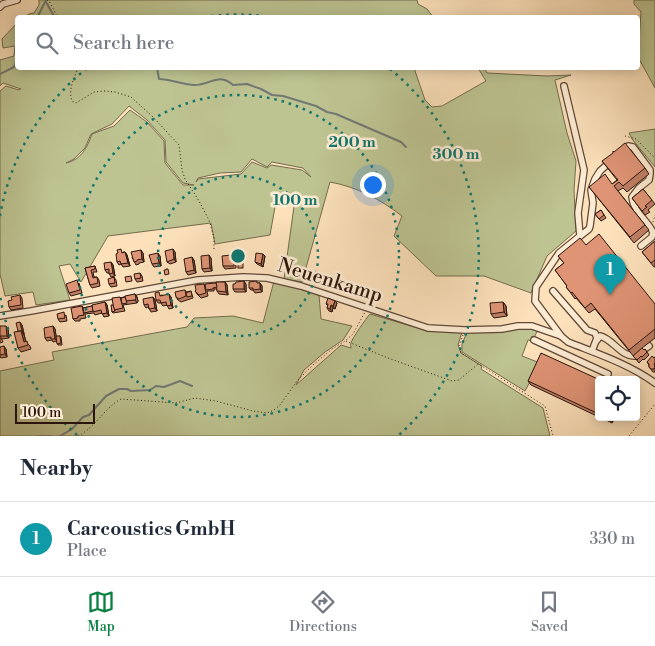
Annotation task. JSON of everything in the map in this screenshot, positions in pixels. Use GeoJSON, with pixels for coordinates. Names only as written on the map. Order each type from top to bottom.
{"type":"FeatureCollection","features":[{"type":"Feature","properties":{"kind":"street"},"geometry":{"type":"LineString","coordinates":[[1,6],[8,0]]}},
{"type":"Feature","properties":{"kind":"street"},"geometry":{"type":"LineString","coordinates":[[1,6],[17,0]]}},
{"type":"Feature","properties":{"kind":"street"},"geometry":{"type":"LineString","coordinates":[[564,86],[584,170],[578,213],[580,236]]}},
{"type":"Feature","properties":{"kind":"street"},"geometry":{"type":"LineString","coordinates":[[619,154],[628,146],[633,147],[650,170],[649,180],[632,197],[633,204],[653,232],[652,237],[642,246]]}},
{"type":"Feature","properties":{"kind":"street"},"geometry":{"type":"LineString","coordinates":[[580,236],[590,226],[593,203],[591,190],[595,179],[600,171],[613,159]]}},
{"type":"Feature","properties":{"kind":"street","name":"Neuenkamp"},"geometry":{"type":"LineString","coordinates":[[580,236],[559,253],[536,288],[535,301],[561,336],[568,342],[632,368],[655,383]]}},
{"type":"Feature","properties":{"kind":"street","name":"Neuenkamp"},"geometry":{"type":"LineString","coordinates":[[0,316],[184,282],[243,277],[267,278],[301,286],[428,328],[465,330],[532,326],[561,336]]}},
{"type":"Feature","properties":{"kind":"street"},"geometry":{"type":"LineString","coordinates":[[553,291],[586,330],[595,333],[597,340]]}},
{"type":"Feature","properties":{"kind":"street"},"geometry":{"type":"LineString","coordinates":[[592,351],[600,336],[605,337],[623,352],[633,357],[649,346]]}},
{"type":"Feature","properties":{"kind":"street"},"geometry":{"type":"LineString","coordinates":[[534,340],[608,374]]}},
{"type":"Feature","properties":{"kind":"street"},"geometry":{"type":"LineString","coordinates":[[563,354],[568,342]]}},
{"type":"Feature","properties":{"kind":"path"},"geometry":{"type":"LineString","coordinates":[[48,1],[56,15]]}},
{"type":"Feature","properties":{"kind":"path"},"geometry":{"type":"LineString","coordinates":[[77,70],[72,81],[72,102],[76,103],[94,92],[104,91],[131,97],[179,145],[182,170],[185,179],[209,220],[214,238],[214,251]]}},
{"type":"Feature","properties":{"kind":"path"},"geometry":{"type":"LineString","coordinates":[[625,136],[636,139],[655,158]]}},
{"type":"Feature","properties":{"kind":"path"},"geometry":{"type":"LineString","coordinates":[[655,215],[653,221],[655,228]]}},
{"type":"Feature","properties":{"kind":"path"},"geometry":{"type":"LineString","coordinates":[[78,436],[87,431],[121,399],[176,403],[196,398],[216,401],[253,411],[267,413],[274,410],[280,405],[296,381],[312,364],[353,334],[367,308]]}},
{"type":"Feature","properties":{"kind":"path"},"geometry":{"type":"LineString","coordinates":[[465,330],[459,346],[460,353],[545,406],[553,436]]}},
{"type":"Feature","properties":{"kind":"path"},"geometry":{"type":"LineString","coordinates":[[345,341],[452,380],[458,380],[478,364]]}},
{"type":"Feature","properties":{"kind":"path"},"geometry":{"type":"LineString","coordinates":[[629,436],[655,404]]}},
{"type":"Feature","properties":{"kind":"green space"},"geometry":{"type":"Polygon","coordinates":[[[39,0],[417,0],[418,4],[427,9],[432,15],[27,15],[34,13],[39,5],[39,0]]]}},
{"type":"Feature","properties":{"kind":"green space"},"geometry":{"type":"Polygon","coordinates":[[[634,0],[655,0],[655,88],[640,61],[641,12],[634,4],[634,0]]]}},
{"type":"Feature","properties":{"kind":"green space"},"geometry":{"type":"Polygon","coordinates":[[[15,25],[15,46],[3,48],[2,39],[15,25]]]}},
{"type":"Feature","properties":{"kind":"green space"},"geometry":{"type":"Polygon","coordinates":[[[15,46],[15,70],[415,70],[425,100],[432,107],[442,106],[486,81],[479,70],[485,70],[487,73],[547,76],[571,75],[555,80],[567,133],[576,161],[574,190],[576,231],[547,256],[531,293],[484,276],[436,276],[394,236],[402,216],[368,194],[330,182],[302,282],[284,279],[295,199],[302,196],[275,207],[270,235],[215,244],[211,223],[108,236],[81,282],[70,264],[59,266],[70,300],[36,305],[33,292],[5,296],[0,274],[0,91],[6,86],[21,89],[3,83],[0,86],[0,60],[14,56],[15,46]],[[129,106],[112,124],[91,134],[85,148],[74,159],[66,163],[76,159],[83,153],[92,134],[114,126],[130,110],[147,122],[164,141],[165,163],[183,185],[194,185],[183,183],[166,162],[165,140],[147,120],[129,106]],[[252,159],[241,172],[220,173],[198,178],[196,182],[198,179],[241,174],[252,162],[267,168],[271,165],[302,170],[311,177],[303,168],[272,162],[267,167],[252,159]]]}},
{"type":"Feature","properties":{"kind":"green space"},"geometry":{"type":"Polygon","coordinates":[[[655,129],[655,167],[629,133],[655,129]]]}},
{"type":"Feature","properties":{"kind":"green space"},"geometry":{"type":"Polygon","coordinates":[[[274,281],[319,295],[321,319],[352,326],[343,340],[304,370],[296,385],[341,345],[351,348],[354,338],[370,314],[432,331],[462,332],[458,345],[461,353],[482,366],[481,369],[543,408],[550,436],[0,436],[0,371],[54,360],[52,352],[187,327],[194,318],[233,316],[263,323],[274,281]]]}},
{"type":"Feature","properties":{"kind":"green space"},"geometry":{"type":"Polygon","coordinates":[[[528,328],[538,330],[532,341],[528,340],[522,356],[540,363],[525,391],[462,352],[462,344],[467,332],[496,332],[528,328]]]}},
{"type":"Feature","properties":{"kind":"building"},"geometry":{"type":"Polygon","coordinates":[[[625,143],[645,168],[623,186],[619,182],[614,186],[645,225],[630,237],[589,187],[605,174],[612,184],[618,180],[602,161],[625,143]]]}},
{"type":"Feature","properties":{"kind":"building"},"geometry":{"type":"Polygon","coordinates":[[[643,189],[652,200],[642,211],[632,198],[643,189]]]}},
{"type":"Feature","properties":{"kind":"building"},"geometry":{"type":"Polygon","coordinates":[[[601,210],[604,215],[599,219],[595,214],[601,210]]]}},
{"type":"Feature","properties":{"kind":"building"},"geometry":{"type":"Polygon","coordinates":[[[599,234],[655,304],[655,329],[629,350],[591,303],[585,308],[566,287],[555,270],[564,263],[558,256],[580,238],[586,245],[599,234]]]}},
{"type":"Feature","properties":{"kind":"building"},"geometry":{"type":"Polygon","coordinates":[[[655,241],[655,260],[651,263],[642,252],[655,241]]]}},
{"type":"Feature","properties":{"kind":"building"},"geometry":{"type":"Polygon","coordinates":[[[121,249],[122,253],[125,252],[128,263],[121,264],[120,261],[117,262],[117,250],[121,249]]]}},
{"type":"Feature","properties":{"kind":"building"},"geometry":{"type":"Polygon","coordinates":[[[173,249],[174,259],[167,262],[165,251],[173,249]]]}},
{"type":"Feature","properties":{"kind":"building"},"geometry":{"type":"Polygon","coordinates":[[[141,250],[142,259],[134,262],[131,252],[141,250]]]}},
{"type":"Feature","properties":{"kind":"building"},"geometry":{"type":"Polygon","coordinates":[[[158,253],[159,263],[152,264],[149,255],[158,253]]]}},
{"type":"Feature","properties":{"kind":"building"},"geometry":{"type":"Polygon","coordinates":[[[256,253],[263,254],[261,264],[255,262],[256,253]]]}},
{"type":"Feature","properties":{"kind":"building"},"geometry":{"type":"Polygon","coordinates":[[[209,255],[210,268],[202,269],[201,256],[209,255]]]}},
{"type":"Feature","properties":{"kind":"building"},"geometry":{"type":"Polygon","coordinates":[[[231,255],[231,261],[234,261],[234,266],[223,266],[222,256],[231,255]]]}},
{"type":"Feature","properties":{"kind":"building"},"geometry":{"type":"Polygon","coordinates":[[[192,257],[194,270],[186,272],[184,259],[192,257]]]}},
{"type":"Feature","properties":{"kind":"building"},"geometry":{"type":"Polygon","coordinates":[[[111,262],[113,273],[109,274],[109,269],[105,270],[104,263],[111,262]]]}},
{"type":"Feature","properties":{"kind":"building"},"geometry":{"type":"Polygon","coordinates":[[[238,262],[243,262],[243,268],[238,268],[238,262]]]}},
{"type":"Feature","properties":{"kind":"building"},"geometry":{"type":"Polygon","coordinates":[[[95,266],[95,269],[91,270],[93,278],[97,277],[98,283],[90,285],[85,268],[95,266]]]}},
{"type":"Feature","properties":{"kind":"building"},"geometry":{"type":"Polygon","coordinates":[[[168,269],[169,274],[165,275],[164,270],[168,269]]]}},
{"type":"Feature","properties":{"kind":"building"},"geometry":{"type":"Polygon","coordinates":[[[140,273],[141,278],[135,279],[134,274],[140,273]]]}},
{"type":"Feature","properties":{"kind":"building"},"geometry":{"type":"Polygon","coordinates":[[[131,276],[132,281],[126,282],[125,277],[131,276]]]}},
{"type":"Feature","properties":{"kind":"building"},"geometry":{"type":"Polygon","coordinates":[[[114,277],[115,283],[109,284],[108,279],[114,277]]]}},
{"type":"Feature","properties":{"kind":"building"},"geometry":{"type":"Polygon","coordinates":[[[77,280],[80,290],[69,293],[66,284],[77,280]]]}},
{"type":"Feature","properties":{"kind":"building"},"geometry":{"type":"Polygon","coordinates":[[[244,281],[244,289],[233,289],[233,284],[244,281]]]}},
{"type":"Feature","properties":{"kind":"building"},"geometry":{"type":"Polygon","coordinates":[[[257,281],[257,283],[260,283],[260,289],[253,290],[253,288],[249,288],[249,282],[257,281]]]}},
{"type":"Feature","properties":{"kind":"building"},"geometry":{"type":"Polygon","coordinates":[[[216,282],[225,282],[226,292],[217,291],[216,282]]]}},
{"type":"Feature","properties":{"kind":"building"},"geometry":{"type":"Polygon","coordinates":[[[216,283],[217,287],[206,290],[205,284],[216,283]]]}},
{"type":"Feature","properties":{"kind":"building"},"geometry":{"type":"Polygon","coordinates":[[[204,284],[206,293],[199,295],[195,291],[195,285],[204,284]]]}},
{"type":"Feature","properties":{"kind":"building"},"geometry":{"type":"Polygon","coordinates":[[[185,290],[186,296],[179,299],[176,297],[175,292],[185,290]]]}},
{"type":"Feature","properties":{"kind":"building"},"geometry":{"type":"Polygon","coordinates":[[[191,291],[192,296],[187,297],[186,293],[191,291]]]}},
{"type":"Feature","properties":{"kind":"building"},"geometry":{"type":"Polygon","coordinates":[[[159,292],[160,296],[169,294],[171,305],[167,306],[166,302],[161,303],[160,300],[156,300],[155,293],[159,292]]]}},
{"type":"Feature","properties":{"kind":"building"},"geometry":{"type":"Polygon","coordinates":[[[135,294],[135,300],[126,301],[125,296],[135,294]]]}},
{"type":"Feature","properties":{"kind":"building"},"geometry":{"type":"Polygon","coordinates":[[[20,295],[21,305],[9,307],[8,301],[12,300],[11,297],[20,295]]]}},
{"type":"Feature","properties":{"kind":"building"},"geometry":{"type":"Polygon","coordinates":[[[120,297],[123,308],[114,310],[112,298],[120,297]]]}},
{"type":"Feature","properties":{"kind":"building"},"geometry":{"type":"Polygon","coordinates":[[[125,297],[127,303],[122,304],[121,298],[125,297]]]}},
{"type":"Feature","properties":{"kind":"building"},"geometry":{"type":"Polygon","coordinates":[[[153,297],[155,308],[149,309],[148,304],[144,305],[143,299],[153,297]]]}},
{"type":"Feature","properties":{"kind":"building"},"geometry":{"type":"Polygon","coordinates":[[[328,298],[335,301],[330,309],[327,308],[328,304],[326,304],[328,298]]]}},
{"type":"Feature","properties":{"kind":"building"},"geometry":{"type":"Polygon","coordinates":[[[105,302],[107,313],[102,314],[101,310],[93,312],[92,305],[105,302]]]}},
{"type":"Feature","properties":{"kind":"building"},"geometry":{"type":"Polygon","coordinates":[[[503,302],[504,312],[491,314],[490,303],[503,302]]]}},
{"type":"Feature","properties":{"kind":"building"},"geometry":{"type":"Polygon","coordinates":[[[111,305],[113,305],[115,311],[112,312],[111,305]]]}},
{"type":"Feature","properties":{"kind":"building"},"geometry":{"type":"Polygon","coordinates":[[[82,306],[84,315],[73,319],[71,308],[82,306]]]}},
{"type":"Feature","properties":{"kind":"building"},"geometry":{"type":"Polygon","coordinates":[[[92,306],[93,311],[84,313],[83,308],[92,306]]]}},
{"type":"Feature","properties":{"kind":"building"},"geometry":{"type":"Polygon","coordinates":[[[64,312],[65,318],[58,319],[57,314],[64,312]]]}},
{"type":"Feature","properties":{"kind":"building"},"geometry":{"type":"Polygon","coordinates":[[[20,322],[22,331],[18,331],[16,323],[20,322]]]}},
{"type":"Feature","properties":{"kind":"building"},"geometry":{"type":"Polygon","coordinates":[[[0,326],[6,326],[7,336],[0,336],[0,326]]]}},
{"type":"Feature","properties":{"kind":"building"},"geometry":{"type":"Polygon","coordinates":[[[53,326],[55,339],[51,339],[51,337],[45,338],[44,328],[53,326]]]}},
{"type":"Feature","properties":{"kind":"building"},"geometry":{"type":"Polygon","coordinates":[[[21,331],[24,342],[27,341],[28,345],[18,348],[14,332],[21,331]]]}},
{"type":"Feature","properties":{"kind":"building"},"geometry":{"type":"Polygon","coordinates":[[[56,336],[60,336],[61,343],[57,344],[56,336]]]}},
{"type":"Feature","properties":{"kind":"building"},"geometry":{"type":"Polygon","coordinates":[[[4,346],[5,354],[0,355],[0,347],[4,346]]]}},
{"type":"Feature","properties":{"kind":"building"},"geometry":{"type":"Polygon","coordinates":[[[642,348],[647,352],[637,360],[633,356],[642,348]]]}},
{"type":"Feature","properties":{"kind":"building"},"geometry":{"type":"Polygon","coordinates":[[[541,353],[595,378],[595,412],[528,381],[541,353]]]}},
{"type":"Feature","properties":{"kind":"building"},"geometry":{"type":"Polygon","coordinates":[[[652,356],[655,357],[654,369],[649,367],[647,362],[652,356]]]}},
{"type":"Feature","properties":{"kind":"waterway"},"geometry":{"type":"LineString","coordinates":[[38,15],[46,0]]}},
{"type":"Feature","properties":{"kind":"waterway"},"geometry":{"type":"LineString","coordinates":[[46,2],[53,15]]}},
{"type":"Feature","properties":{"kind":"waterway"},"geometry":{"type":"LineString","coordinates":[[0,74],[15,65]]}},
{"type":"Feature","properties":{"kind":"waterway"},"geometry":{"type":"LineString","coordinates":[[157,70],[159,79],[186,84],[195,85],[219,79],[228,81],[233,85],[247,84],[272,95],[283,96],[316,106],[401,142],[406,147]]}},
{"type":"Feature","properties":{"kind":"waterway"},"geometry":{"type":"LineString","coordinates":[[60,436],[72,429],[83,417],[89,415],[106,396],[119,389],[131,391],[150,390],[156,386],[164,387],[180,381],[192,386]]}},
{"type":"Feature","properties":{"kind":"waterway"},"geometry":{"type":"LineString","coordinates":[[39,436],[51,436]]}},
{"type":"Feature","properties":{"kind":"place","name":"Carcoustics GmbH"},"geometry":{"type":"Point","coordinates":[610,295]}}]}
